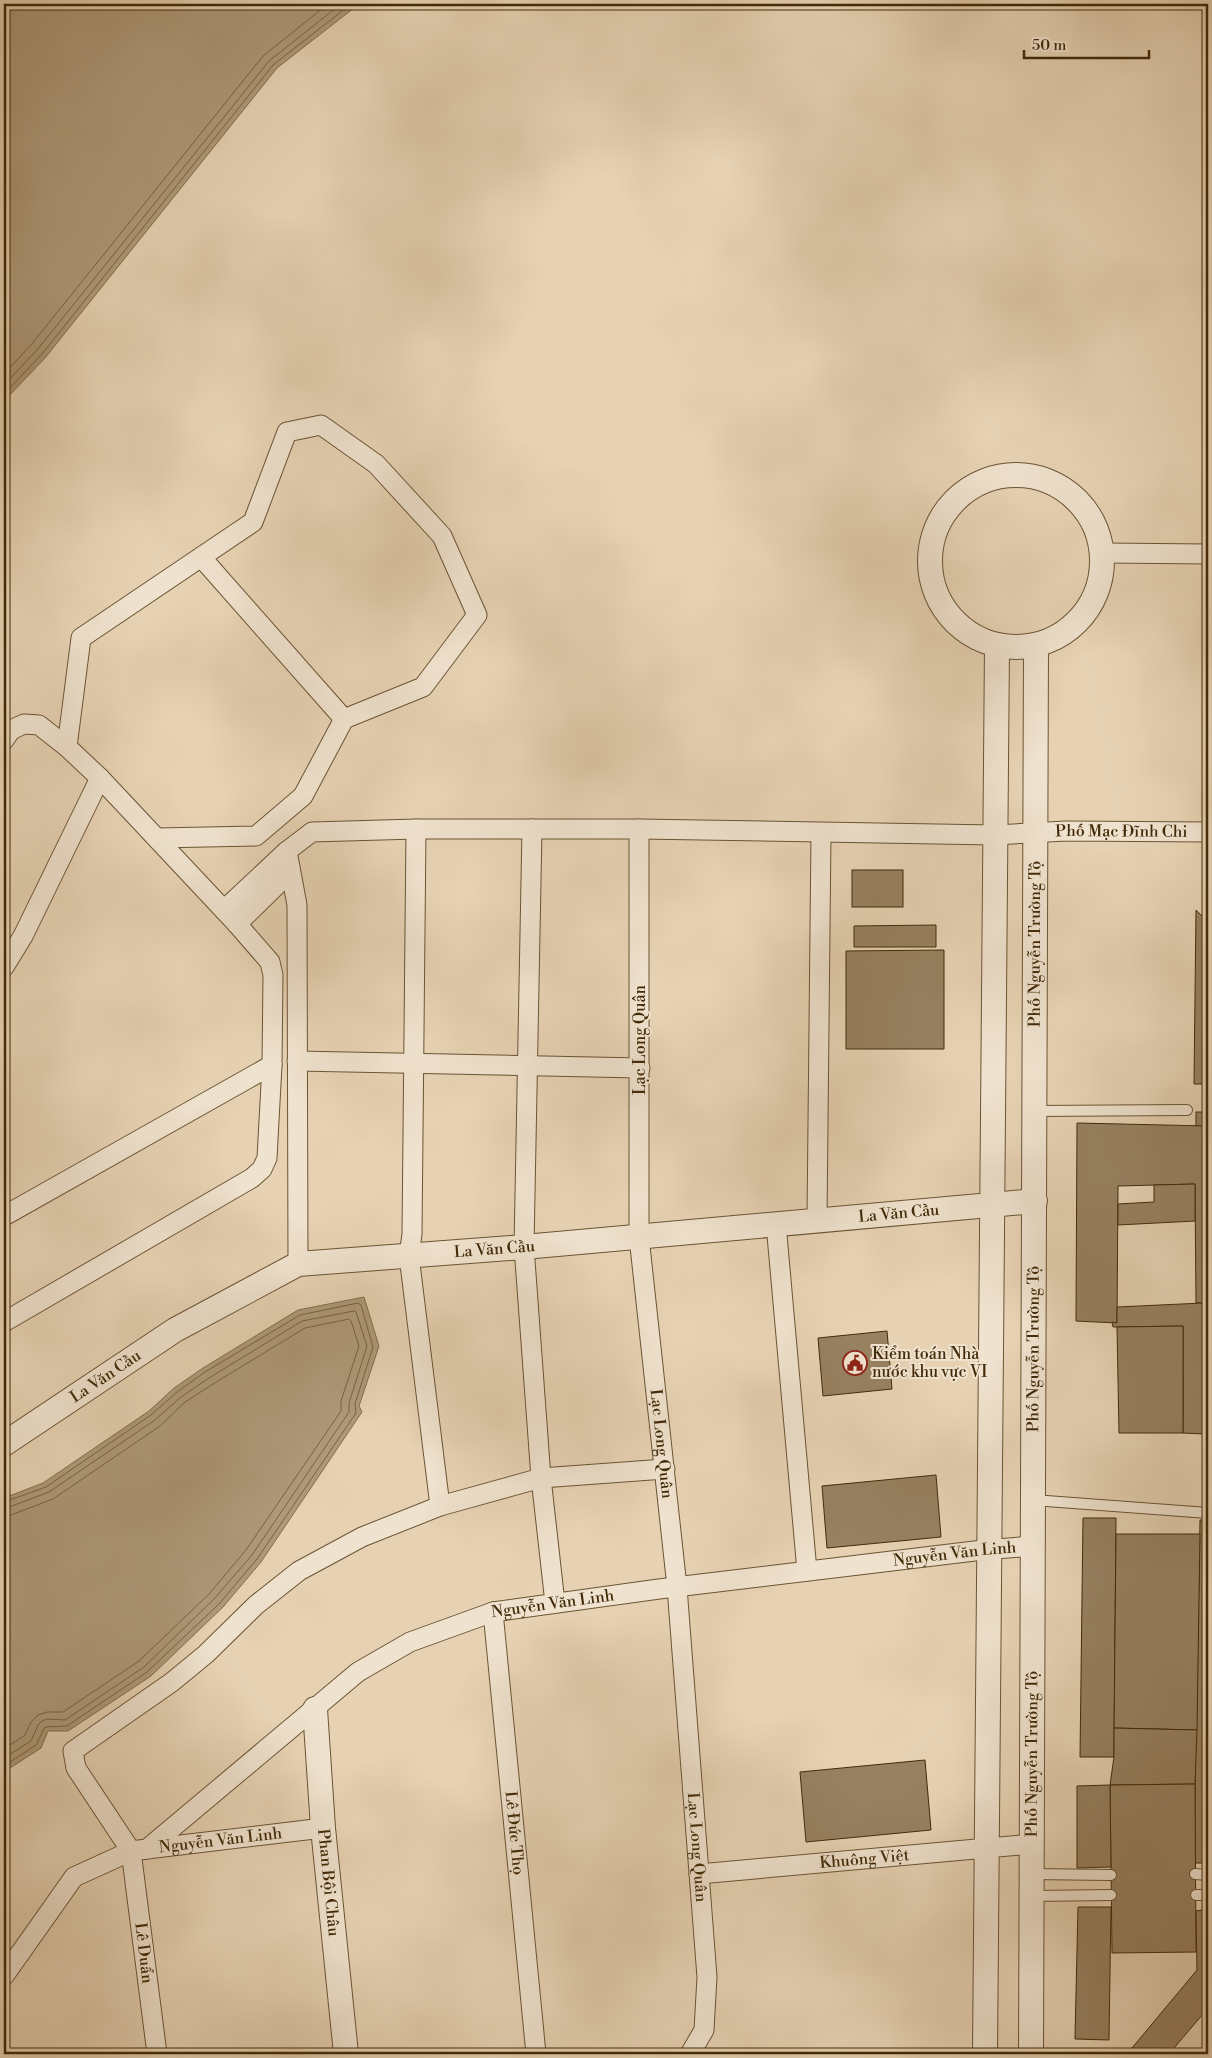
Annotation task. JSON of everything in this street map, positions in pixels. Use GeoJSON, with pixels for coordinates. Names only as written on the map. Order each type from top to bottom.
{"type":"FeatureCollection","features":[{"type":"Feature","properties":{"kind":"street"},"geometry":{"type":"LineString","coordinates":[[67,747],[81,638],[253,522],[288,432],[321,425],[376,464],[442,536],[477,615],[423,687],[344,719],[303,796],[256,836],[157,838]]}},
{"type":"Feature","properties":{"kind":"street"},"geometry":{"type":"LineString","coordinates":[[1027,475],[1055,483],[1079,501],[1095,525],[1102,553],[1101,578],[1092,601],[1078,621],[1059,636],[1036,645],[1016,647],[997,645],[970,634],[948,615],[934,589],[930,560],[935,532],[949,506],[971,487],[998,476],[1027,475]]}},
{"type":"Feature","properties":{"kind":"street"},"geometry":{"type":"LineString","coordinates":[[1102,553],[1208,554]]}},
{"type":"Feature","properties":{"kind":"street"},"geometry":{"type":"LineString","coordinates":[[201,557],[344,719]]}},
{"type":"Feature","properties":{"kind":"street"},"geometry":{"type":"LineString","coordinates":[[985,2054],[997,645]]}},
{"type":"Feature","properties":{"kind":"street","name":"Phố Nguyễn Trường Tộ"},"geometry":{"type":"LineString","coordinates":[[1031,2054],[1036,645]]}},
{"type":"Feature","properties":{"kind":"street"},"geometry":{"type":"LineString","coordinates":[[4,740],[11,730],[24,724],[39,725],[67,747],[100,778],[230,917],[270,962],[273,975],[272,1065],[267,1158],[262,1169],[252,1178],[4,1322]]}},
{"type":"Feature","properties":{"kind":"street"},"geometry":{"type":"LineString","coordinates":[[4,968],[23,936],[100,778]]}},
{"type":"Feature","properties":{"kind":"street"},"geometry":{"type":"LineString","coordinates":[[416,829],[412,1234],[409,1256],[440,1506]]}},
{"type":"Feature","properties":{"kind":"street","name":"Phố Mạc Đĩnh Chi"},"geometry":{"type":"LineString","coordinates":[[230,917],[287,851],[312,832],[416,829],[639,829],[995,835],[1208,832]]}},
{"type":"Feature","properties":{"kind":"street"},"geometry":{"type":"LineString","coordinates":[[532,829],[524,1247],[541,1478],[555,1603]]}},
{"type":"Feature","properties":{"kind":"street","name":"Lạc Long Quân"},"geometry":{"type":"LineString","coordinates":[[639,829],[639,1237],[677,1587],[708,1977],[704,2030],[690,2054]]}},
{"type":"Feature","properties":{"kind":"street"},"geometry":{"type":"LineString","coordinates":[[817,1220],[821,833]]}},
{"type":"Feature","properties":{"kind":"street"},"geometry":{"type":"LineString","coordinates":[[287,851],[289,873],[296,905],[298,1264]]}},
{"type":"Feature","properties":{"kind":"street"},"geometry":{"type":"LineString","coordinates":[[230,917],[289,873]]}},
{"type":"Feature","properties":{"kind":"street"},"geometry":{"type":"LineString","coordinates":[[297,1061],[640,1068]]}},
{"type":"Feature","properties":{"kind":"street"},"geometry":{"type":"LineString","coordinates":[[4,1216],[272,1065]]}},
{"type":"Feature","properties":{"kind":"street","name":"La Văn Cầu"},"geometry":{"type":"LineString","coordinates":[[4,1444],[175,1330],[298,1264],[524,1247],[992,1203],[1034,1201]]}},
{"type":"Feature","properties":{"kind":"street"},"geometry":{"type":"LineString","coordinates":[[776,1224],[807,1571]]}},
{"type":"Feature","properties":{"kind":"street"},"geometry":{"type":"LineString","coordinates":[[139,1850],[76,1768],[74,1751],[172,1682],[206,1654],[256,1605],[299,1571],[362,1537],[440,1506],[541,1478],[665,1470]]}},
{"type":"Feature","properties":{"kind":"street","name":"Nguyễn Văn Linh"},"geometry":{"type":"LineString","coordinates":[[139,1850],[315,1709],[358,1672],[410,1642],[493,1612],[807,1571],[989,1549],[1033,1546]]}},
{"type":"Feature","properties":{"kind":"street","name":"Lê Đức Thọ"},"geometry":{"type":"LineString","coordinates":[[493,1612],[536,2054]]}},
{"type":"Feature","properties":{"kind":"street","name":"Phan Bội Châu"},"geometry":{"type":"LineString","coordinates":[[315,1709],[323,1828],[346,2054]]}},
{"type":"Feature","properties":{"kind":"street","name":"Nguyễn Văn Linh"},"geometry":{"type":"LineString","coordinates":[[4,1976],[74,1877],[139,1850],[323,1828]]}},
{"type":"Feature","properties":{"kind":"street","name":"Khuông Việt"},"geometry":{"type":"LineString","coordinates":[[699,1874],[1032,1844]]}},
{"type":"Feature","properties":{"kind":"street","name":"Lê Duẩn"},"geometry":{"type":"LineString","coordinates":[[139,1850],[157,2054]]}},
{"type":"Feature","properties":{"kind":"lane"},"geometry":{"type":"LineString","coordinates":[[1035,1111],[1187,1110]]}},
{"type":"Feature","properties":{"kind":"lane"},"geometry":{"type":"LineString","coordinates":[[1033,1500],[1208,1513]]}},
{"type":"Feature","properties":{"kind":"lane"},"geometry":{"type":"LineString","coordinates":[[1195,1874],[1208,1875]]}},
{"type":"Feature","properties":{"kind":"lane"},"geometry":{"type":"LineString","coordinates":[[1031,1885],[1111,1875]]}},
{"type":"Feature","properties":{"kind":"lane"},"geometry":{"type":"LineString","coordinates":[[1031,1885],[1112,1895]]}},
{"type":"Feature","properties":{"kind":"lane"},"geometry":{"type":"LineString","coordinates":[[1196,1895],[1208,1895]]}},
{"type":"Feature","properties":{"kind":"water"},"geometry":{"type":"Polygon","coordinates":[[[4,4],[359,4],[277,68],[45,358],[4,401],[4,4]]]}},
{"type":"Feature","properties":{"kind":"water"},"geometry":{"type":"Polygon","coordinates":[[[364,1297],[379,1346],[359,1406],[362,1412],[261,1562],[223,1607],[151,1676],[68,1731],[48,1731],[41,1748],[4,1772],[4,1498],[43,1483],[149,1411],[174,1388],[203,1368],[298,1310],[364,1297]]]}},
{"type":"Feature","properties":{"kind":"building"},"geometry":{"type":"Polygon","coordinates":[[[852,870],[903,870],[903,907],[852,907],[852,870]]]}},
{"type":"Feature","properties":{"kind":"building"},"geometry":{"type":"Polygon","coordinates":[[[1196,910],[1208,922],[1208,1084],[1194,1084],[1196,910]]]}},
{"type":"Feature","properties":{"kind":"building"},"geometry":{"type":"Polygon","coordinates":[[[936,925],[936,947],[854,947],[854,926],[936,925]]]}},
{"type":"Feature","properties":{"kind":"building"},"geometry":{"type":"Polygon","coordinates":[[[944,950],[944,1049],[846,1049],[846,951],[944,950]]]}},
{"type":"Feature","properties":{"kind":"building"},"geometry":{"type":"Polygon","coordinates":[[[1196,1112],[1208,1112],[1208,1126],[1196,1126],[1196,1112]]]}},
{"type":"Feature","properties":{"kind":"building"},"geometry":{"type":"Polygon","coordinates":[[[1077,1123],[1208,1126],[1208,1439],[1203,1440],[1203,1303],[1196,1303],[1195,1184],[1118,1186],[1117,1323],[1076,1321],[1077,1123]]]}},
{"type":"Feature","properties":{"kind":"building"},"geometry":{"type":"Polygon","coordinates":[[[1195,1184],[1195,1221],[1118,1225],[1118,1204],[1154,1202],[1154,1185],[1195,1184]]]}},
{"type":"Feature","properties":{"kind":"building"},"geometry":{"type":"Polygon","coordinates":[[[1203,1303],[1203,1434],[1183,1433],[1183,1326],[1113,1327],[1112,1322],[1117,1323],[1117,1307],[1203,1303]]]}},
{"type":"Feature","properties":{"kind":"building"},"geometry":{"type":"Polygon","coordinates":[[[1183,1326],[1183,1433],[1119,1433],[1117,1327],[1183,1326]]]}},
{"type":"Feature","properties":{"kind":"building","name":"Kiểm toán Nhà nước khu vực VI"},"geometry":{"type":"Polygon","coordinates":[[[887,1331],[892,1389],[823,1396],[818,1338],[887,1331]]]}},
{"type":"Feature","properties":{"kind":"building"},"geometry":{"type":"Polygon","coordinates":[[[936,1475],[941,1537],[827,1548],[822,1486],[936,1475]]]}},
{"type":"Feature","properties":{"kind":"building"},"geometry":{"type":"Polygon","coordinates":[[[1083,1518],[1116,1518],[1114,1757],[1080,1757],[1083,1518]]]}},
{"type":"Feature","properties":{"kind":"building"},"geometry":{"type":"Polygon","coordinates":[[[1200,1520],[1208,1520],[1208,1863],[1195,1863],[1200,1520]]]}},
{"type":"Feature","properties":{"kind":"building"},"geometry":{"type":"Polygon","coordinates":[[[1116,1534],[1200,1534],[1197,1730],[1114,1728],[1116,1534]]]}},
{"type":"Feature","properties":{"kind":"building"},"geometry":{"type":"Polygon","coordinates":[[[1114,1728],[1197,1730],[1195,1784],[1110,1785],[1114,1757],[1114,1728]]]}},
{"type":"Feature","properties":{"kind":"building"},"geometry":{"type":"Polygon","coordinates":[[[925,1760],[931,1830],[806,1842],[800,1772],[925,1760]]]}},
{"type":"Feature","properties":{"kind":"building"},"geometry":{"type":"Polygon","coordinates":[[[1195,1784],[1196,1952],[1112,1953],[1110,1785],[1195,1784]]]}},
{"type":"Feature","properties":{"kind":"building"},"geometry":{"type":"Polygon","coordinates":[[[1110,1785],[1111,1867],[1077,1868],[1077,1786],[1110,1785]]]}},
{"type":"Feature","properties":{"kind":"building"},"geometry":{"type":"Polygon","coordinates":[[[1078,1907],[1111,1907],[1109,2040],[1075,2039],[1078,1907]]]}},
{"type":"Feature","properties":{"kind":"building"},"geometry":{"type":"Polygon","coordinates":[[[1208,1909],[1208,2008],[1169,2054],[1127,2054],[1197,1970],[1196,1911],[1208,1909]]]}},
{"type":"Feature","properties":{"kind":"place","name":"Kiểm toán Nhà nước khu vực VI"},"geometry":{"type":"Point","coordinates":[855,1363]}}]}
